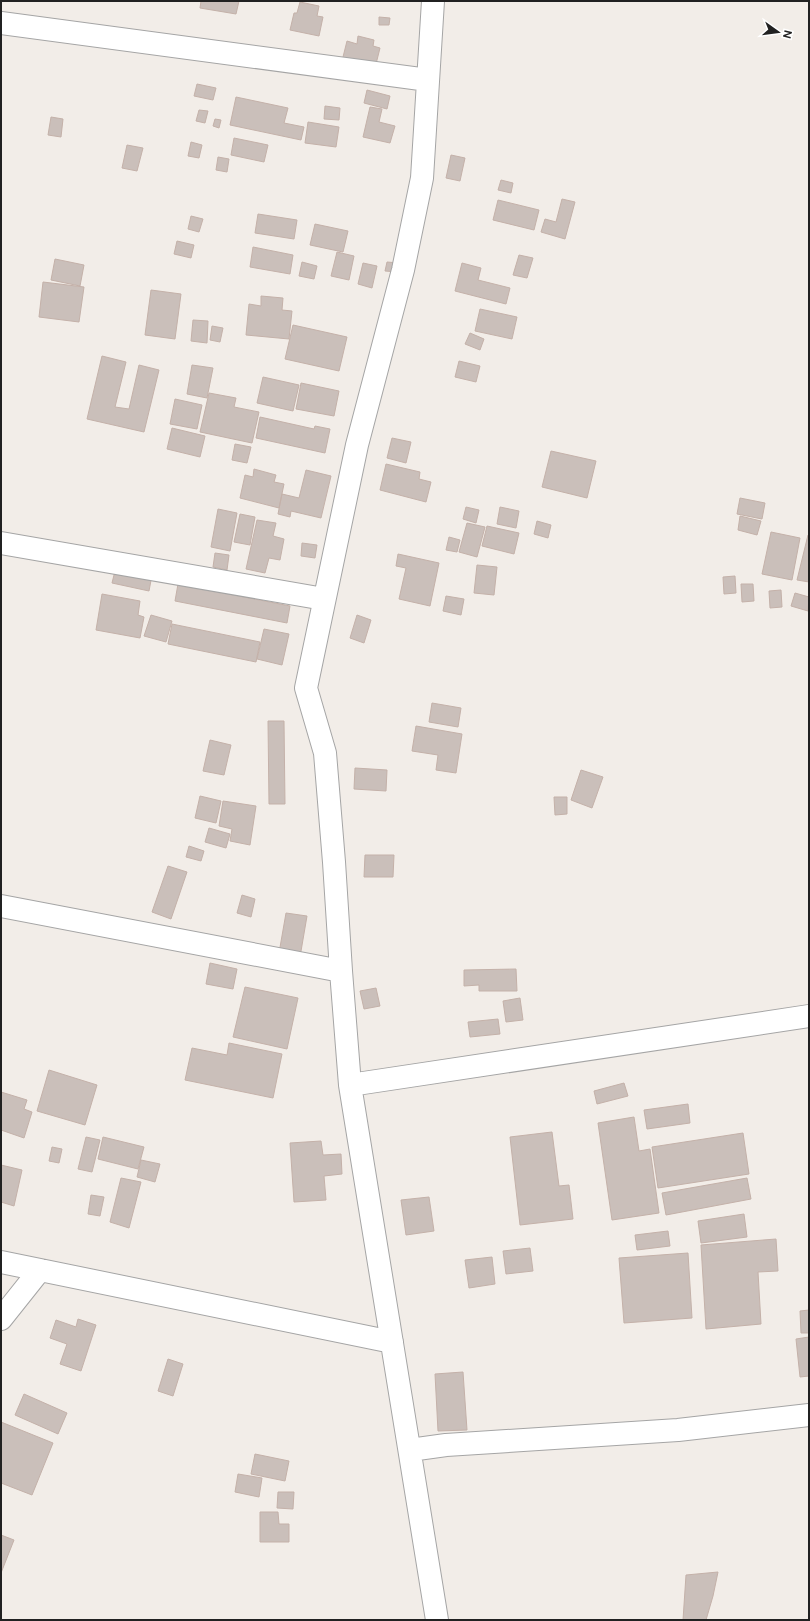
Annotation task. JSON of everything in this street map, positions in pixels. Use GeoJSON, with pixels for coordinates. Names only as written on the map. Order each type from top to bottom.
{"type":"FeatureCollection","features":[{"type":"Feature","properties":{"kind":"street"},"geometry":{"type":"LineString","coordinates":[[433,1],[422,178],[403,270],[357,445],[306,688],[325,753],[350,1085],[437,1620]]}},
{"type":"Feature","properties":{"kind":"street"},"geometry":{"type":"LineString","coordinates":[[1,22],[428,80]]}},
{"type":"Feature","properties":{"kind":"street"},"geometry":{"type":"LineString","coordinates":[[1,544],[324,599]]}},
{"type":"Feature","properties":{"kind":"street"},"geometry":{"type":"LineString","coordinates":[[1,906],[341,971]]}},
{"type":"Feature","properties":{"kind":"street"},"geometry":{"type":"LineString","coordinates":[[350,1085],[809,1016]]}},
{"type":"Feature","properties":{"kind":"street"},"geometry":{"type":"LineString","coordinates":[[1,1262],[392,1342]]}},
{"type":"Feature","properties":{"kind":"street"},"geometry":{"type":"LineString","coordinates":[[1,1319],[40,1270]]}},
{"type":"Feature","properties":{"kind":"street"},"geometry":{"type":"LineString","coordinates":[[410,1450],[446,1445],[678,1430],[809,1415]]}},
{"type":"Feature","properties":{"kind":"building"},"geometry":{"type":"Polygon","coordinates":[[[201,1],[239,1],[236,14],[200,8],[201,1]]]}},
{"type":"Feature","properties":{"kind":"building"},"geometry":{"type":"Polygon","coordinates":[[[300,2],[319,6],[317,16],[323,17],[319,36],[290,30],[294,13],[297,13],[300,2]]]}},
{"type":"Feature","properties":{"kind":"building"},"geometry":{"type":"Polygon","coordinates":[[[379,17],[390,18],[389,25],[379,25],[379,17]]]}},
{"type":"Feature","properties":{"kind":"building"},"geometry":{"type":"Polygon","coordinates":[[[358,36],[374,40],[373,46],[380,48],[375,68],[342,61],[347,41],[357,44],[358,36]]]}},
{"type":"Feature","properties":{"kind":"building"},"geometry":{"type":"Polygon","coordinates":[[[197,84],[216,88],[213,100],[194,96],[197,84]]]}},
{"type":"Feature","properties":{"kind":"building"},"geometry":{"type":"Polygon","coordinates":[[[367,90],[390,96],[387,109],[364,103],[367,90]]]}},
{"type":"Feature","properties":{"kind":"building"},"geometry":{"type":"Polygon","coordinates":[[[236,97],[288,108],[284,123],[304,127],[301,140],[230,125],[236,97]]]}},
{"type":"Feature","properties":{"kind":"building"},"geometry":{"type":"Polygon","coordinates":[[[325,106],[340,108],[339,120],[324,119],[325,106]]]}},
{"type":"Feature","properties":{"kind":"building"},"geometry":{"type":"Polygon","coordinates":[[[370,107],[382,109],[379,122],[395,126],[390,143],[363,137],[370,107]]]}},
{"type":"Feature","properties":{"kind":"building"},"geometry":{"type":"Polygon","coordinates":[[[199,110],[208,111],[205,123],[196,121],[199,110]]]}},
{"type":"Feature","properties":{"kind":"building"},"geometry":{"type":"Polygon","coordinates":[[[51,117],[63,119],[61,137],[48,135],[51,117]]]}},
{"type":"Feature","properties":{"kind":"building"},"geometry":{"type":"Polygon","coordinates":[[[215,119],[221,120],[219,128],[213,126],[215,119]]]}},
{"type":"Feature","properties":{"kind":"building"},"geometry":{"type":"Polygon","coordinates":[[[308,122],[339,127],[336,147],[305,143],[308,122]]]}},
{"type":"Feature","properties":{"kind":"building"},"geometry":{"type":"Polygon","coordinates":[[[234,138],[268,145],[264,162],[231,155],[234,138]]]}},
{"type":"Feature","properties":{"kind":"building"},"geometry":{"type":"Polygon","coordinates":[[[191,142],[202,145],[199,158],[188,156],[191,142]]]}},
{"type":"Feature","properties":{"kind":"building"},"geometry":{"type":"Polygon","coordinates":[[[127,145],[143,148],[137,171],[122,168],[127,145]]]}},
{"type":"Feature","properties":{"kind":"building"},"geometry":{"type":"Polygon","coordinates":[[[451,155],[465,158],[460,181],[446,178],[451,155]]]}},
{"type":"Feature","properties":{"kind":"building"},"geometry":{"type":"Polygon","coordinates":[[[218,157],[229,159],[227,172],[216,170],[218,157]]]}},
{"type":"Feature","properties":{"kind":"building"},"geometry":{"type":"Polygon","coordinates":[[[501,180],[513,183],[511,193],[498,190],[501,180]]]}},
{"type":"Feature","properties":{"kind":"building"},"geometry":{"type":"Polygon","coordinates":[[[562,199],[575,202],[565,239],[541,232],[545,219],[556,222],[562,199]]]}},
{"type":"Feature","properties":{"kind":"building"},"geometry":{"type":"Polygon","coordinates":[[[498,200],[539,210],[534,230],[493,220],[498,200]]]}},
{"type":"Feature","properties":{"kind":"building"},"geometry":{"type":"Polygon","coordinates":[[[258,214],[297,220],[294,239],[255,233],[258,214]]]}},
{"type":"Feature","properties":{"kind":"building"},"geometry":{"type":"Polygon","coordinates":[[[191,216],[203,219],[199,232],[188,229],[191,216]]]}},
{"type":"Feature","properties":{"kind":"building"},"geometry":{"type":"Polygon","coordinates":[[[315,224],[348,231],[343,252],[310,245],[315,224]]]}},
{"type":"Feature","properties":{"kind":"building"},"geometry":{"type":"Polygon","coordinates":[[[177,241],[194,245],[191,258],[174,254],[177,241]]]}},
{"type":"Feature","properties":{"kind":"building"},"geometry":{"type":"Polygon","coordinates":[[[253,247],[293,255],[290,274],[250,267],[253,247]]]}},
{"type":"Feature","properties":{"kind":"building"},"geometry":{"type":"Polygon","coordinates":[[[337,252],[354,256],[349,280],[331,276],[337,252]]]}},
{"type":"Feature","properties":{"kind":"building"},"geometry":{"type":"Polygon","coordinates":[[[519,255],[533,258],[527,278],[513,275],[519,255]]]}},
{"type":"Feature","properties":{"kind":"building"},"geometry":{"type":"Polygon","coordinates":[[[55,259],[84,265],[80,286],[51,280],[55,259]]]}},
{"type":"Feature","properties":{"kind":"building"},"geometry":{"type":"Polygon","coordinates":[[[302,262],[317,266],[314,279],[299,276],[302,262]]]}},
{"type":"Feature","properties":{"kind":"building"},"geometry":{"type":"Polygon","coordinates":[[[387,262],[399,263],[398,272],[385,271],[387,262]]]}},
{"type":"Feature","properties":{"kind":"building"},"geometry":{"type":"Polygon","coordinates":[[[363,263],[377,266],[372,288],[358,284],[363,263]]]}},
{"type":"Feature","properties":{"kind":"building"},"geometry":{"type":"Polygon","coordinates":[[[462,263],[481,268],[478,280],[510,288],[506,304],[455,291],[462,263]]]}},
{"type":"Feature","properties":{"kind":"building"},"geometry":{"type":"Polygon","coordinates":[[[43,282],[84,287],[79,322],[39,317],[43,282]]]}},
{"type":"Feature","properties":{"kind":"building"},"geometry":{"type":"Polygon","coordinates":[[[151,290],[181,294],[175,339],[145,335],[151,290]]]}},
{"type":"Feature","properties":{"kind":"building"},"geometry":{"type":"Polygon","coordinates":[[[261,296],[283,298],[282,310],[292,311],[289,339],[246,335],[249,304],[261,306],[261,296]]]}},
{"type":"Feature","properties":{"kind":"building"},"geometry":{"type":"Polygon","coordinates":[[[480,309],[517,317],[512,339],[475,331],[480,309]]]}},
{"type":"Feature","properties":{"kind":"building"},"geometry":{"type":"Polygon","coordinates":[[[193,320],[208,321],[207,343],[191,341],[193,320]]]}},
{"type":"Feature","properties":{"kind":"building"},"geometry":{"type":"Polygon","coordinates":[[[293,325],[347,337],[339,371],[285,359],[293,325]]]}},
{"type":"Feature","properties":{"kind":"building"},"geometry":{"type":"Polygon","coordinates":[[[212,326],[223,328],[220,342],[210,340],[212,326]]]}},
{"type":"Feature","properties":{"kind":"building"},"geometry":{"type":"Polygon","coordinates":[[[470,333],[484,339],[480,350],[465,344],[470,333]]]}},
{"type":"Feature","properties":{"kind":"building"},"geometry":{"type":"Polygon","coordinates":[[[102,356],[126,362],[115,407],[129,409],[139,365],[159,370],[144,432],[87,419],[102,356]]]}},
{"type":"Feature","properties":{"kind":"building"},"geometry":{"type":"Polygon","coordinates":[[[459,361],[480,366],[476,382],[455,377],[459,361]]]}},
{"type":"Feature","properties":{"kind":"building"},"geometry":{"type":"Polygon","coordinates":[[[192,365],[213,368],[207,398],[187,394],[192,365]]]}},
{"type":"Feature","properties":{"kind":"building"},"geometry":{"type":"Polygon","coordinates":[[[263,377],[299,385],[293,411],[257,403],[263,377]]]}},
{"type":"Feature","properties":{"kind":"building"},"geometry":{"type":"Polygon","coordinates":[[[301,383],[339,391],[334,416],[296,409],[301,383]]]}},
{"type":"Feature","properties":{"kind":"building"},"geometry":{"type":"Polygon","coordinates":[[[209,393],[236,398],[234,407],[259,412],[252,443],[200,432],[209,393]]]}},
{"type":"Feature","properties":{"kind":"building"},"geometry":{"type":"Polygon","coordinates":[[[175,399],[202,405],[197,429],[170,424],[175,399]]]}},
{"type":"Feature","properties":{"kind":"building"},"geometry":{"type":"Polygon","coordinates":[[[260,417],[314,429],[315,426],[330,429],[325,453],[256,438],[260,417]]]}},
{"type":"Feature","properties":{"kind":"building"},"geometry":{"type":"Polygon","coordinates":[[[172,428],[205,436],[200,457],[167,449],[172,428]]]}},
{"type":"Feature","properties":{"kind":"building"},"geometry":{"type":"Polygon","coordinates":[[[392,438],[411,442],[406,463],[387,458],[392,438]]]}},
{"type":"Feature","properties":{"kind":"building"},"geometry":{"type":"Polygon","coordinates":[[[235,444],[251,447],[247,463],[232,460],[235,444]]]}},
{"type":"Feature","properties":{"kind":"building"},"geometry":{"type":"Polygon","coordinates":[[[551,451],[596,461],[587,498],[542,487],[551,451]]]}},
{"type":"Feature","properties":{"kind":"building"},"geometry":{"type":"Polygon","coordinates":[[[386,464],[420,472],[419,479],[431,482],[426,502],[380,490],[386,464]]]}},
{"type":"Feature","properties":{"kind":"building"},"geometry":{"type":"Polygon","coordinates":[[[254,469],[276,475],[274,482],[284,484],[279,508],[240,498],[245,475],[253,477],[254,469]]]}},
{"type":"Feature","properties":{"kind":"building"},"geometry":{"type":"Polygon","coordinates":[[[306,470],[331,476],[321,518],[291,511],[290,517],[278,514],[282,494],[299,498],[306,470]]]}},
{"type":"Feature","properties":{"kind":"building"},"geometry":{"type":"Polygon","coordinates":[[[740,498],[765,503],[762,519],[737,514],[740,498]]]}},
{"type":"Feature","properties":{"kind":"building"},"geometry":{"type":"Polygon","coordinates":[[[466,507],[479,510],[476,523],[463,519],[466,507]]]}},
{"type":"Feature","properties":{"kind":"building"},"geometry":{"type":"Polygon","coordinates":[[[500,507],[519,511],[516,528],[497,524],[500,507]]]}},
{"type":"Feature","properties":{"kind":"building"},"geometry":{"type":"Polygon","coordinates":[[[218,509],[237,513],[230,551],[211,547],[218,509]]]}},
{"type":"Feature","properties":{"kind":"building"},"geometry":{"type":"Polygon","coordinates":[[[240,514],[255,517],[250,545],[234,542],[240,514]]]}},
{"type":"Feature","properties":{"kind":"building"},"geometry":{"type":"Polygon","coordinates":[[[740,516],[761,521],[757,535],[738,530],[740,516]]]}},
{"type":"Feature","properties":{"kind":"building"},"geometry":{"type":"Polygon","coordinates":[[[257,520],[276,523],[273,536],[284,539],[280,560],[269,558],[265,573],[246,569],[257,520]]]}},
{"type":"Feature","properties":{"kind":"building"},"geometry":{"type":"Polygon","coordinates":[[[537,521],[551,525],[548,538],[534,534],[537,521]]]}},
{"type":"Feature","properties":{"kind":"building"},"geometry":{"type":"Polygon","coordinates":[[[467,523],[485,527],[477,557],[459,552],[467,523]]]}},
{"type":"Feature","properties":{"kind":"building"},"geometry":{"type":"Polygon","coordinates":[[[487,526],[519,533],[514,554],[482,546],[487,526]]]}},
{"type":"Feature","properties":{"kind":"building"},"geometry":{"type":"Polygon","coordinates":[[[771,532],[800,538],[792,580],[762,574],[771,532]]]}},
{"type":"Feature","properties":{"kind":"building"},"geometry":{"type":"Polygon","coordinates":[[[809,535],[809,582],[797,580],[809,535]]]}},
{"type":"Feature","properties":{"kind":"building"},"geometry":{"type":"Polygon","coordinates":[[[449,537],[460,540],[457,552],[446,550],[449,537]]]}},
{"type":"Feature","properties":{"kind":"building"},"geometry":{"type":"Polygon","coordinates":[[[302,543],[317,545],[315,558],[301,556],[302,543]]]}},
{"type":"Feature","properties":{"kind":"building"},"geometry":{"type":"Polygon","coordinates":[[[215,553],[229,555],[227,570],[213,567],[215,553]]]}},
{"type":"Feature","properties":{"kind":"building"},"geometry":{"type":"Polygon","coordinates":[[[398,554],[439,563],[430,606],[399,599],[406,568],[396,566],[398,554]]]}},
{"type":"Feature","properties":{"kind":"building"},"geometry":{"type":"Polygon","coordinates":[[[477,565],[497,567],[494,595],[474,593],[477,565]]]}},
{"type":"Feature","properties":{"kind":"building"},"geometry":{"type":"Polygon","coordinates":[[[116,567],[152,575],[149,591],[112,583],[116,567]]]}},
{"type":"Feature","properties":{"kind":"building"},"geometry":{"type":"Polygon","coordinates":[[[735,576],[736,593],[724,594],[723,577],[735,576]]]}},
{"type":"Feature","properties":{"kind":"building"},"geometry":{"type":"Polygon","coordinates":[[[178,584],[290,606],[287,623],[175,601],[178,584]]]}},
{"type":"Feature","properties":{"kind":"building"},"geometry":{"type":"Polygon","coordinates":[[[741,584],[753,584],[754,601],[742,602],[741,584]]]}},
{"type":"Feature","properties":{"kind":"building"},"geometry":{"type":"Polygon","coordinates":[[[781,590],[782,607],[770,608],[769,591],[781,590]]]}},
{"type":"Feature","properties":{"kind":"building"},"geometry":{"type":"Polygon","coordinates":[[[795,593],[809,597],[808,611],[791,606],[795,593]]]}},
{"type":"Feature","properties":{"kind":"building"},"geometry":{"type":"Polygon","coordinates":[[[102,594],[140,601],[138,615],[144,617],[140,638],[96,630],[102,594]]]}},
{"type":"Feature","properties":{"kind":"building"},"geometry":{"type":"Polygon","coordinates":[[[446,596],[464,599],[461,615],[443,611],[446,596]]]}},
{"type":"Feature","properties":{"kind":"building"},"geometry":{"type":"Polygon","coordinates":[[[151,615],[172,621],[166,642],[144,636],[151,615]]]}},
{"type":"Feature","properties":{"kind":"building"},"geometry":{"type":"Polygon","coordinates":[[[357,615],[371,620],[364,643],[350,638],[357,615]]]}},
{"type":"Feature","properties":{"kind":"building"},"geometry":{"type":"Polygon","coordinates":[[[172,624],[260,642],[256,662],[168,644],[172,624]]]}},
{"type":"Feature","properties":{"kind":"building"},"geometry":{"type":"Polygon","coordinates":[[[264,629],[289,634],[282,665],[257,659],[264,629]]]}},
{"type":"Feature","properties":{"kind":"building"},"geometry":{"type":"Polygon","coordinates":[[[432,703],[461,708],[458,727],[429,722],[432,703]]]}},
{"type":"Feature","properties":{"kind":"building"},"geometry":{"type":"Polygon","coordinates":[[[268,721],[284,721],[285,804],[269,804],[268,721]]]}},
{"type":"Feature","properties":{"kind":"building"},"geometry":{"type":"Polygon","coordinates":[[[416,726],[462,734],[456,773],[436,770],[438,755],[412,751],[416,726]]]}},
{"type":"Feature","properties":{"kind":"building"},"geometry":{"type":"Polygon","coordinates":[[[210,740],[231,745],[224,775],[203,771],[210,740]]]}},
{"type":"Feature","properties":{"kind":"building"},"geometry":{"type":"Polygon","coordinates":[[[355,768],[387,770],[386,791],[354,789],[355,768]]]}},
{"type":"Feature","properties":{"kind":"building"},"geometry":{"type":"Polygon","coordinates":[[[581,770],[603,777],[592,808],[571,800],[581,770]]]}},
{"type":"Feature","properties":{"kind":"building"},"geometry":{"type":"Polygon","coordinates":[[[200,796],[221,801],[216,823],[195,818],[200,796]]]}},
{"type":"Feature","properties":{"kind":"building"},"geometry":{"type":"Polygon","coordinates":[[[554,797],[567,797],[567,814],[555,815],[554,797]]]}},
{"type":"Feature","properties":{"kind":"building"},"geometry":{"type":"Polygon","coordinates":[[[223,801],[256,806],[250,845],[230,841],[232,829],[219,826],[223,801]]]}},
{"type":"Feature","properties":{"kind":"building"},"geometry":{"type":"Polygon","coordinates":[[[209,828],[230,834],[226,848],[205,842],[209,828]]]}},
{"type":"Feature","properties":{"kind":"building"},"geometry":{"type":"Polygon","coordinates":[[[189,846],[204,851],[201,861],[186,857],[189,846]]]}},
{"type":"Feature","properties":{"kind":"building"},"geometry":{"type":"Polygon","coordinates":[[[365,855],[394,855],[393,877],[364,877],[365,855]]]}},
{"type":"Feature","properties":{"kind":"building"},"geometry":{"type":"Polygon","coordinates":[[[168,866],[187,872],[171,919],[152,912],[168,866]]]}},
{"type":"Feature","properties":{"kind":"building"},"geometry":{"type":"Polygon","coordinates":[[[242,895],[255,899],[251,917],[237,913],[242,895]]]}},
{"type":"Feature","properties":{"kind":"building"},"geometry":{"type":"Polygon","coordinates":[[[286,913],[307,916],[300,957],[279,953],[286,913]]]}},
{"type":"Feature","properties":{"kind":"building"},"geometry":{"type":"Polygon","coordinates":[[[210,963],[237,969],[233,989],[206,984],[210,963]]]}},
{"type":"Feature","properties":{"kind":"building"},"geometry":{"type":"Polygon","coordinates":[[[516,969],[517,991],[479,991],[479,985],[464,986],[464,970],[516,969]]]}},
{"type":"Feature","properties":{"kind":"building"},"geometry":{"type":"Polygon","coordinates":[[[245,987],[298,998],[287,1049],[233,1037],[245,987]]]}},
{"type":"Feature","properties":{"kind":"building"},"geometry":{"type":"Polygon","coordinates":[[[376,988],[380,1006],[364,1009],[360,991],[376,988]]]}},
{"type":"Feature","properties":{"kind":"building"},"geometry":{"type":"Polygon","coordinates":[[[520,998],[523,1020],[506,1022],[503,1001],[520,998]]]}},
{"type":"Feature","properties":{"kind":"building"},"geometry":{"type":"Polygon","coordinates":[[[498,1019],[500,1034],[470,1037],[468,1022],[498,1019]]]}},
{"type":"Feature","properties":{"kind":"building"},"geometry":{"type":"Polygon","coordinates":[[[229,1043],[282,1054],[273,1098],[185,1080],[192,1048],[227,1055],[229,1043]]]}},
{"type":"Feature","properties":{"kind":"building"},"geometry":{"type":"Polygon","coordinates":[[[49,1070],[97,1085],[85,1125],[37,1111],[49,1070]]]}},
{"type":"Feature","properties":{"kind":"building"},"geometry":{"type":"Polygon","coordinates":[[[624,1083],[628,1096],[597,1104],[594,1091],[624,1083]]]}},
{"type":"Feature","properties":{"kind":"building"},"geometry":{"type":"Polygon","coordinates":[[[1,1092],[27,1100],[24,1109],[32,1112],[24,1138],[1,1130],[1,1092]]]}},
{"type":"Feature","properties":{"kind":"building"},"geometry":{"type":"Polygon","coordinates":[[[688,1104],[690,1123],[647,1129],[644,1110],[688,1104]]]}},
{"type":"Feature","properties":{"kind":"building"},"geometry":{"type":"Polygon","coordinates":[[[634,1117],[639,1151],[650,1149],[659,1213],[612,1220],[598,1123],[634,1117]]]}},
{"type":"Feature","properties":{"kind":"building"},"geometry":{"type":"Polygon","coordinates":[[[552,1132],[559,1186],[569,1185],[573,1219],[520,1225],[510,1137],[552,1132]]]}},
{"type":"Feature","properties":{"kind":"building"},"geometry":{"type":"Polygon","coordinates":[[[743,1133],[749,1174],[658,1188],[652,1147],[743,1133]]]}},
{"type":"Feature","properties":{"kind":"building"},"geometry":{"type":"Polygon","coordinates":[[[86,1137],[100,1140],[92,1172],[78,1169],[86,1137]]]}},
{"type":"Feature","properties":{"kind":"building"},"geometry":{"type":"Polygon","coordinates":[[[103,1137],[144,1147],[138,1169],[98,1159],[103,1137]]]}},
{"type":"Feature","properties":{"kind":"building"},"geometry":{"type":"Polygon","coordinates":[[[321,1141],[323,1155],[341,1154],[342,1174],[324,1176],[326,1200],[294,1202],[290,1143],[321,1141]]]}},
{"type":"Feature","properties":{"kind":"building"},"geometry":{"type":"Polygon","coordinates":[[[52,1147],[62,1149],[59,1163],[49,1161],[52,1147]]]}},
{"type":"Feature","properties":{"kind":"building"},"geometry":{"type":"Polygon","coordinates":[[[141,1160],[160,1164],[155,1182],[137,1177],[141,1160]]]}},
{"type":"Feature","properties":{"kind":"building"},"geometry":{"type":"Polygon","coordinates":[[[1,1165],[22,1170],[14,1206],[1,1202],[1,1165]]]}},
{"type":"Feature","properties":{"kind":"building"},"geometry":{"type":"Polygon","coordinates":[[[121,1178],[141,1182],[129,1228],[110,1222],[121,1178]]]}},
{"type":"Feature","properties":{"kind":"building"},"geometry":{"type":"Polygon","coordinates":[[[747,1178],[751,1199],[666,1215],[662,1193],[747,1178]]]}},
{"type":"Feature","properties":{"kind":"building"},"geometry":{"type":"Polygon","coordinates":[[[91,1195],[104,1197],[100,1216],[88,1214],[91,1195]]]}},
{"type":"Feature","properties":{"kind":"building"},"geometry":{"type":"Polygon","coordinates":[[[429,1197],[434,1231],[406,1235],[401,1200],[429,1197]]]}},
{"type":"Feature","properties":{"kind":"building"},"geometry":{"type":"Polygon","coordinates":[[[744,1214],[747,1237],[701,1243],[698,1221],[744,1214]]]}},
{"type":"Feature","properties":{"kind":"building"},"geometry":{"type":"Polygon","coordinates":[[[668,1231],[670,1246],[637,1250],[635,1235],[668,1231]]]}},
{"type":"Feature","properties":{"kind":"building"},"geometry":{"type":"Polygon","coordinates":[[[776,1239],[778,1271],[758,1272],[761,1324],[706,1329],[701,1245],[776,1239]]]}},
{"type":"Feature","properties":{"kind":"building"},"geometry":{"type":"Polygon","coordinates":[[[530,1248],[533,1271],[506,1274],[503,1251],[530,1248]]]}},
{"type":"Feature","properties":{"kind":"building"},"geometry":{"type":"Polygon","coordinates":[[[688,1253],[692,1318],[624,1323],[619,1258],[688,1253]]]}},
{"type":"Feature","properties":{"kind":"building"},"geometry":{"type":"Polygon","coordinates":[[[492,1257],[495,1284],[469,1288],[465,1260],[492,1257]]]}},
{"type":"Feature","properties":{"kind":"building"},"geometry":{"type":"Polygon","coordinates":[[[809,1310],[809,1333],[801,1333],[800,1311],[809,1310]]]}},
{"type":"Feature","properties":{"kind":"building"},"geometry":{"type":"Polygon","coordinates":[[[78,1319],[96,1325],[81,1371],[60,1364],[67,1344],[50,1338],[56,1320],[76,1327],[78,1319]]]}},
{"type":"Feature","properties":{"kind":"building"},"geometry":{"type":"Polygon","coordinates":[[[809,1337],[809,1376],[800,1377],[796,1339],[809,1337]]]}},
{"type":"Feature","properties":{"kind":"building"},"geometry":{"type":"Polygon","coordinates":[[[168,1359],[183,1364],[173,1396],[158,1391],[168,1359]]]}},
{"type":"Feature","properties":{"kind":"building"},"geometry":{"type":"Polygon","coordinates":[[[463,1372],[467,1430],[438,1431],[435,1374],[463,1372]]]}},
{"type":"Feature","properties":{"kind":"building"},"geometry":{"type":"Polygon","coordinates":[[[24,1394],[67,1413],[58,1434],[15,1415],[24,1394]]]}},
{"type":"Feature","properties":{"kind":"building"},"geometry":{"type":"Polygon","coordinates":[[[1,1422],[53,1443],[32,1495],[1,1483],[1,1422]]]}},
{"type":"Feature","properties":{"kind":"building"},"geometry":{"type":"Polygon","coordinates":[[[255,1454],[289,1461],[285,1481],[251,1474],[255,1454]]]}},
{"type":"Feature","properties":{"kind":"building"},"geometry":{"type":"Polygon","coordinates":[[[238,1474],[262,1478],[259,1497],[235,1492],[238,1474]]]}},
{"type":"Feature","properties":{"kind":"building"},"geometry":{"type":"Polygon","coordinates":[[[278,1492],[294,1492],[293,1509],[277,1508],[278,1492]]]}},
{"type":"Feature","properties":{"kind":"building"},"geometry":{"type":"Polygon","coordinates":[[[260,1512],[278,1512],[279,1524],[289,1524],[289,1542],[260,1542],[260,1512]]]}},
{"type":"Feature","properties":{"kind":"building"},"geometry":{"type":"Polygon","coordinates":[[[1,1535],[14,1540],[1,1573],[1,1535]]]}},
{"type":"Feature","properties":{"kind":"building"},"geometry":{"type":"Polygon","coordinates":[[[718,1572],[706,1620],[683,1620],[686,1575],[718,1572]]]}}]}
